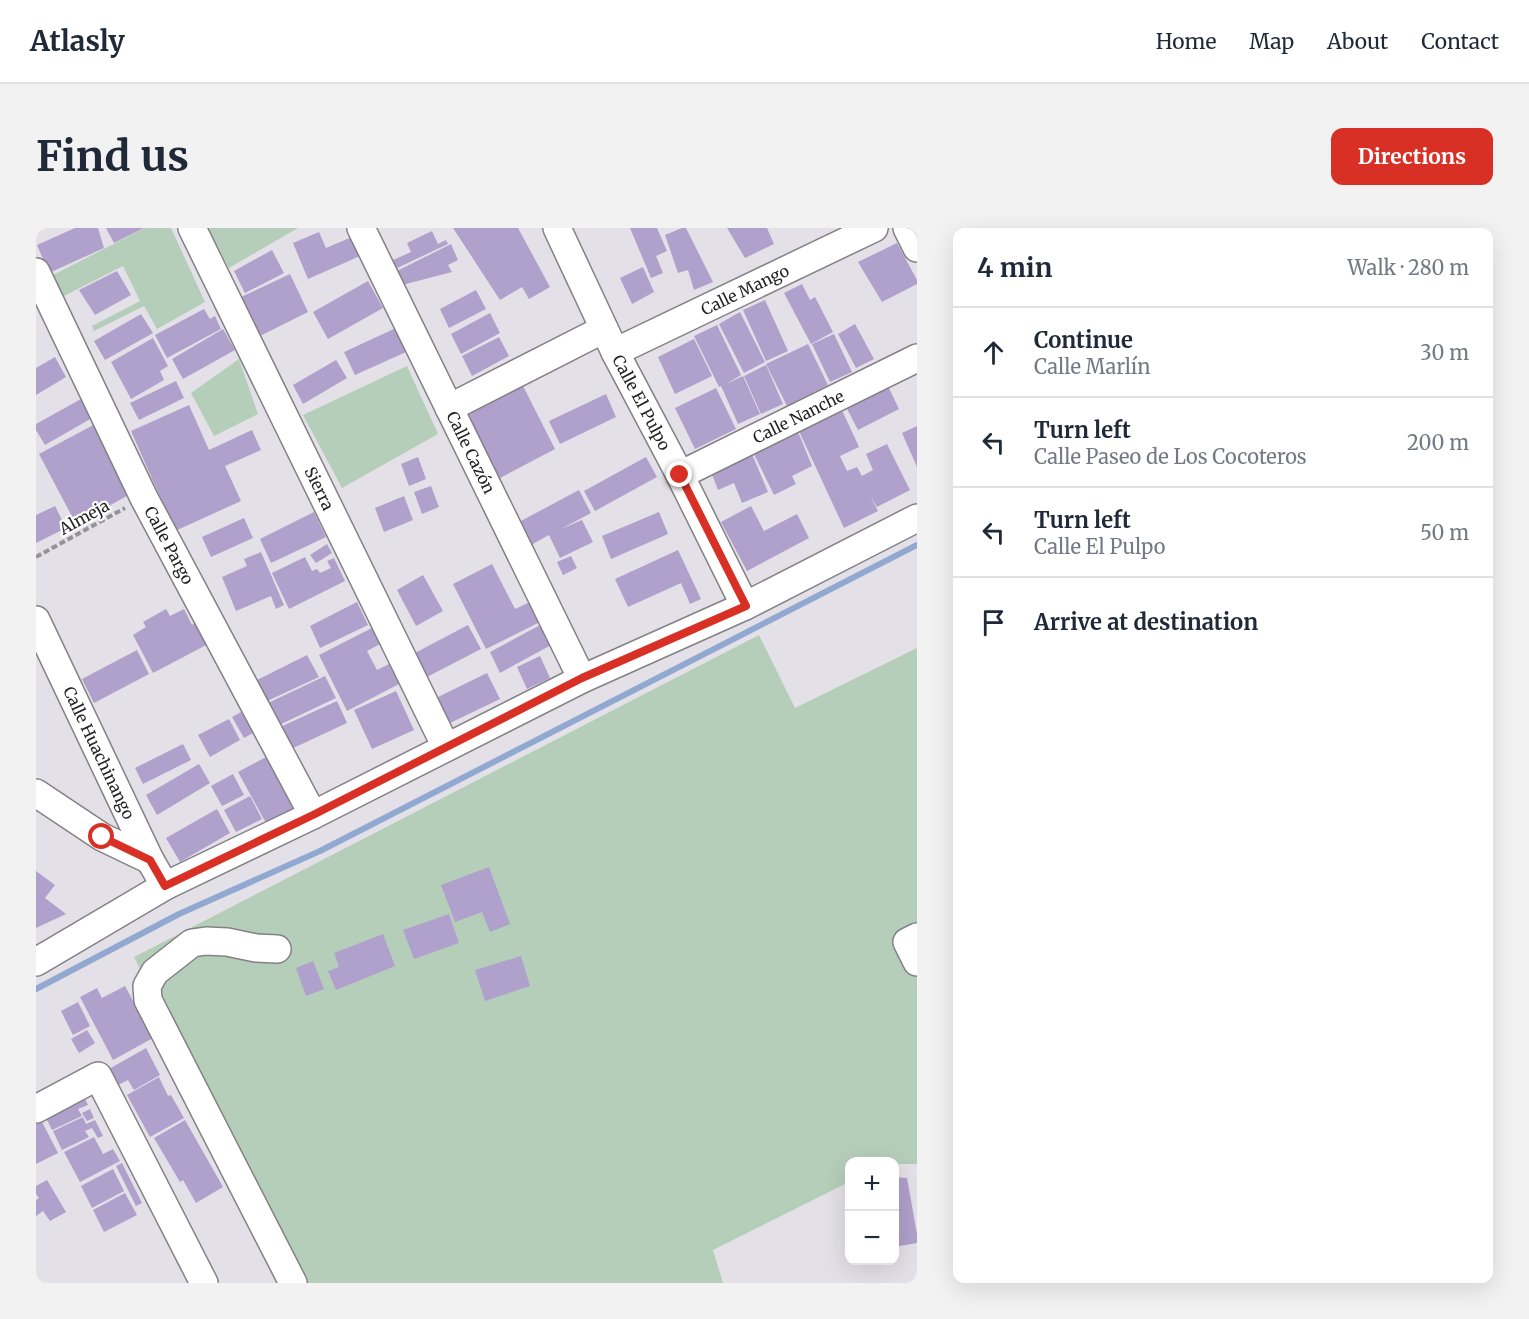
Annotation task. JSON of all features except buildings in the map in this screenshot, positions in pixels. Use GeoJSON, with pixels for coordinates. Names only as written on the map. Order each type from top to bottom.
{"type":"FeatureCollection","features":[{"type":"Feature","properties":{"kind":"street","name":"Sierra"},"geometry":{"type":"LineString","coordinates":[[192,228],[446,747]]}},
{"type":"Feature","properties":{"kind":"street","name":"Calle Cazón"},"geometry":{"type":"LineString","coordinates":[[361,228],[582,678]]}},
{"type":"Feature","properties":{"kind":"street","name":"Calle El Pulpo"},"geometry":{"type":"LineString","coordinates":[[557,228],[610,340],[746,606]]}},
{"type":"Feature","properties":{"kind":"street","name":"Calle Mango"},"geometry":{"type":"LineString","coordinates":[[449,408],[873,228]]}},
{"type":"Feature","properties":{"kind":"street"},"geometry":{"type":"LineString","coordinates":[[907,228],[917,248]]}},
{"type":"Feature","properties":{"kind":"street","name":"Calle Pargo"},"geometry":{"type":"LineString","coordinates":[[36,272],[144,498],[313,815]]}},
{"type":"Feature","properties":{"kind":"street","name":"Calle Nanche"},"geometry":{"type":"LineString","coordinates":[[680,475],[917,358]]}},
{"type":"Feature","properties":{"kind":"street"},"geometry":{"type":"LineString","coordinates":[[36,962],[165,886],[313,815],[582,678],[746,606],[917,518]]}},
{"type":"Feature","properties":{"kind":"street","name":"Calle Huachinango"},"geometry":{"type":"LineString","coordinates":[[36,620],[150,860],[165,886]]}},
{"type":"Feature","properties":{"kind":"street"},"geometry":{"type":"LineString","coordinates":[[36,793],[102,837],[150,860]]}},
{"type":"Feature","properties":{"kind":"street"},"geometry":{"type":"LineString","coordinates":[[277,949],[256,948],[227,942],[192,943],[155,972],[147,986],[148,1000],[293,1283]]}},
{"type":"Feature","properties":{"kind":"street"},"geometry":{"type":"LineString","coordinates":[[36,1109],[99,1076],[204,1283]]}},
{"type":"Feature","properties":{"kind":"path","name":"Almeja"},"geometry":{"type":"LineString","coordinates":[[36,558],[144,498]]}},
{"type":"Feature","properties":{"kind":"green space"},"geometry":{"type":"Polygon","coordinates":[[[145,228],[171,228],[205,302],[157,329],[144,306],[94,331],[92,326],[140,301],[123,266],[60,298],[49,277],[145,228]]]}},
{"type":"Feature","properties":{"kind":"green space"},"geometry":{"type":"Polygon","coordinates":[[[208,228],[298,228],[229,268],[208,228]]]}},
{"type":"Feature","properties":{"kind":"green space"},"geometry":{"type":"Polygon","coordinates":[[[239,359],[258,414],[214,436],[191,393],[239,359]]]}},
{"type":"Feature","properties":{"kind":"green space"},"geometry":{"type":"Polygon","coordinates":[[[407,366],[438,434],[342,488],[303,415],[407,366]]]}},
{"type":"Feature","properties":{"kind":"green space"},"geometry":{"type":"Polygon","coordinates":[[[759,635],[795,708],[917,648],[917,1164],[899,1164],[899,1157],[845,1157],[845,1184],[713,1250],[723,1283],[298,1283],[134,957],[759,635]]]}},
{"type":"Feature","properties":{"kind":"waterway"},"geometry":{"type":"LineString","coordinates":[[36,989],[179,914],[320,851],[917,545]]}},
{"type":"Feature","properties":{"kind":"route"},"geometry":{"type":"LineString","coordinates":[[102,837],[150,860],[165,886],[313,815],[582,678],[746,606],[680,475]]}}]}
